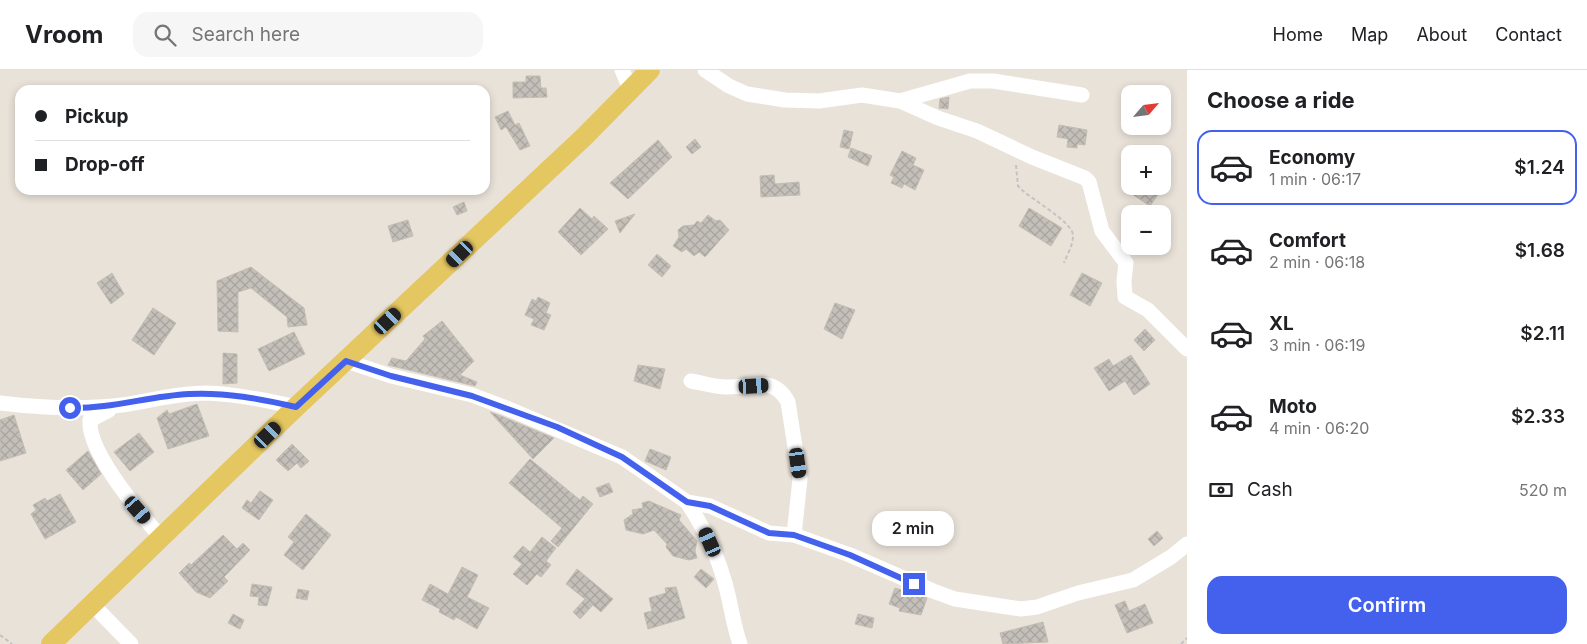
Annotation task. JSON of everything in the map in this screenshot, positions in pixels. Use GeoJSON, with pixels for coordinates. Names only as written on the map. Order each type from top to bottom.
{"type":"FeatureCollection","features":[{"type":"Feature","properties":{"kind":"main road"},"geometry":{"type":"LineString","coordinates":[[51,644],[162,539],[296,407],[631,91],[650,70]]}},
{"type":"Feature","properties":{"kind":"street"},"geometry":{"type":"LineString","coordinates":[[622,70],[631,91]]}},
{"type":"Feature","properties":{"kind":"street"},"geometry":{"type":"LineString","coordinates":[[706,70],[729,86],[747,94],[785,100],[819,100],[862,95],[900,101],[938,118],[977,131],[1087,180],[1102,231],[1126,263],[1125,297],[1148,310],[1187,349]]}},
{"type":"Feature","properties":{"kind":"street"},"geometry":{"type":"LineString","coordinates":[[900,101],[970,81],[993,81],[1082,96]]}},
{"type":"Feature","properties":{"kind":"street"},"geometry":{"type":"LineString","coordinates":[[346,361],[391,376],[472,396],[557,427],[622,457],[687,502],[704,529],[716,556],[726,585],[733,623],[740,644]]}},
{"type":"Feature","properties":{"kind":"street"},"geometry":{"type":"LineString","coordinates":[[691,381],[728,388],[768,385],[783,393],[788,402],[800,479],[794,535]]}},
{"type":"Feature","properties":{"kind":"street"},"geometry":{"type":"LineString","coordinates":[[0,403],[79,408],[206,393],[258,398],[296,407]]}},
{"type":"Feature","properties":{"kind":"street"},"geometry":{"type":"LineString","coordinates":[[125,404],[97,415],[90,420],[90,428],[97,449],[105,463],[138,510],[162,539]]}},
{"type":"Feature","properties":{"kind":"street"},"geometry":{"type":"LineString","coordinates":[[687,502],[710,506],[769,533],[794,535],[850,555],[932,592],[955,599],[1021,609],[1037,607],[1078,593],[1133,580],[1171,557],[1187,544]]}},
{"type":"Feature","properties":{"kind":"street"},"geometry":{"type":"LineString","coordinates":[[92,604],[132,644]]}},
{"type":"Feature","properties":{"kind":"path"},"geometry":{"type":"LineString","coordinates":[[1017,150],[1016,180],[1018,186],[1058,217],[1073,233],[1074,238],[1064,263]]}},
{"type":"Feature","properties":{"kind":"path"},"geometry":{"type":"LineString","coordinates":[[0,634],[12,644]]}},
{"type":"Feature","properties":{"kind":"path"},"geometry":{"type":"LineString","coordinates":[[1181,644],[1187,638]]}},
{"type":"Feature","properties":{"kind":"building"},"geometry":{"type":"Polygon","coordinates":[[[526,76],[540,76],[541,88],[546,88],[547,97],[513,98],[513,82],[526,82],[526,76]]]}},
{"type":"Feature","properties":{"kind":"building"},"geometry":{"type":"Polygon","coordinates":[[[949,97],[948,109],[939,108],[940,99],[949,97]]]}},
{"type":"Feature","properties":{"kind":"building"},"geometry":{"type":"Polygon","coordinates":[[[508,111],[515,125],[519,123],[530,146],[520,150],[506,127],[501,130],[495,117],[508,111]]]}},
{"type":"Feature","properties":{"kind":"building"},"geometry":{"type":"Polygon","coordinates":[[[1059,125],[1087,130],[1085,145],[1077,144],[1077,148],[1067,147],[1068,139],[1057,137],[1059,125]]]}},
{"type":"Feature","properties":{"kind":"building"},"geometry":{"type":"Polygon","coordinates":[[[844,130],[853,132],[849,149],[840,147],[844,130]]]}},
{"type":"Feature","properties":{"kind":"building"},"geometry":{"type":"Polygon","coordinates":[[[695,139],[701,147],[692,154],[686,147],[695,139]]]}},
{"type":"Feature","properties":{"kind":"building"},"geometry":{"type":"Polygon","coordinates":[[[658,140],[672,157],[628,199],[610,183],[658,140]]]}},
{"type":"Feature","properties":{"kind":"building"},"geometry":{"type":"Polygon","coordinates":[[[851,148],[872,156],[868,166],[848,157],[851,148]]]}},
{"type":"Feature","properties":{"kind":"building"},"geometry":{"type":"Polygon","coordinates":[[[902,151],[916,158],[913,165],[924,170],[915,190],[904,184],[902,188],[891,183],[894,177],[890,175],[902,151]]]}},
{"type":"Feature","properties":{"kind":"building"},"geometry":{"type":"Polygon","coordinates":[[[774,175],[775,184],[799,182],[800,195],[761,197],[760,176],[774,175]]]}},
{"type":"Feature","properties":{"kind":"building"},"geometry":{"type":"Polygon","coordinates":[[[1134,195],[1158,195],[1151,205],[1134,195]]]}},
{"type":"Feature","properties":{"kind":"building"},"geometry":{"type":"Polygon","coordinates":[[[464,202],[467,211],[457,215],[453,207],[464,202]]]}},
{"type":"Feature","properties":{"kind":"building"},"geometry":{"type":"Polygon","coordinates":[[[580,208],[592,219],[594,216],[608,229],[581,255],[558,232],[580,208]]]}},
{"type":"Feature","properties":{"kind":"building"},"geometry":{"type":"Polygon","coordinates":[[[1029,208],[1062,228],[1051,246],[1019,226],[1029,208]]]}},
{"type":"Feature","properties":{"kind":"building"},"geometry":{"type":"Polygon","coordinates":[[[635,214],[620,233],[615,221],[635,214]]]}},
{"type":"Feature","properties":{"kind":"building"},"geometry":{"type":"Polygon","coordinates":[[[708,215],[716,221],[720,220],[729,230],[705,257],[699,252],[694,256],[686,249],[682,252],[673,246],[679,237],[678,230],[683,226],[694,225],[697,221],[701,223],[708,215]]]}},
{"type":"Feature","properties":{"kind":"building"},"geometry":{"type":"Polygon","coordinates":[[[408,220],[413,236],[393,242],[388,226],[408,220]]]}},
{"type":"Feature","properties":{"kind":"building"},"geometry":{"type":"Polygon","coordinates":[[[657,254],[671,266],[662,277],[648,265],[657,254]]]}},
{"type":"Feature","properties":{"kind":"building"},"geometry":{"type":"Polygon","coordinates":[[[251,267],[304,308],[307,325],[288,327],[287,317],[251,288],[238,292],[238,332],[218,331],[217,281],[251,267]]]}},
{"type":"Feature","properties":{"kind":"building"},"geometry":{"type":"Polygon","coordinates":[[[112,273],[124,294],[111,304],[97,283],[112,273]]]}},
{"type":"Feature","properties":{"kind":"building"},"geometry":{"type":"Polygon","coordinates":[[[1082,273],[1102,283],[1090,306],[1070,295],[1082,273]]]}},
{"type":"Feature","properties":{"kind":"building"},"geometry":{"type":"Polygon","coordinates":[[[538,297],[550,303],[546,313],[551,315],[544,330],[531,325],[534,319],[525,315],[532,299],[536,301],[538,297]]]}},
{"type":"Feature","properties":{"kind":"building"},"geometry":{"type":"Polygon","coordinates":[[[835,303],[855,310],[842,339],[824,329],[835,303]]]}},
{"type":"Feature","properties":{"kind":"building"},"geometry":{"type":"Polygon","coordinates":[[[153,308],[176,323],[154,355],[132,340],[153,308]]]}},
{"type":"Feature","properties":{"kind":"building"},"geometry":{"type":"Polygon","coordinates":[[[442,321],[474,361],[460,375],[477,382],[475,386],[388,365],[392,358],[406,361],[425,339],[423,336],[442,321]]]}},
{"type":"Feature","properties":{"kind":"building"},"geometry":{"type":"Polygon","coordinates":[[[1145,329],[1155,340],[1144,351],[1134,340],[1145,329]]]}},
{"type":"Feature","properties":{"kind":"building"},"geometry":{"type":"Polygon","coordinates":[[[294,332],[305,354],[269,371],[258,349],[294,332]]]}},
{"type":"Feature","properties":{"kind":"building"},"geometry":{"type":"Polygon","coordinates":[[[223,353],[237,354],[237,383],[223,384],[223,353]]]}},
{"type":"Feature","properties":{"kind":"building"},"geometry":{"type":"Polygon","coordinates":[[[1131,355],[1150,384],[1134,395],[1125,381],[1109,391],[1094,368],[1109,359],[1113,366],[1131,355]]]}},
{"type":"Feature","properties":{"kind":"building"},"geometry":{"type":"Polygon","coordinates":[[[638,365],[665,369],[660,389],[634,381],[638,365]]]}},
{"type":"Feature","properties":{"kind":"building"},"geometry":{"type":"Polygon","coordinates":[[[197,404],[209,436],[168,449],[157,418],[167,410],[169,414],[197,404]]]}},
{"type":"Feature","properties":{"kind":"building"},"geometry":{"type":"Polygon","coordinates":[[[490,412],[501,416],[554,438],[533,459],[490,412]]]}},
{"type":"Feature","properties":{"kind":"building"},"geometry":{"type":"Polygon","coordinates":[[[14,415],[26,453],[0,461],[0,420],[14,415]]]}},
{"type":"Feature","properties":{"kind":"building"},"geometry":{"type":"Polygon","coordinates":[[[139,433],[154,452],[130,471],[114,452],[139,433]]]}},
{"type":"Feature","properties":{"kind":"building"},"geometry":{"type":"Polygon","coordinates":[[[292,444],[309,461],[301,468],[297,463],[288,471],[276,460],[292,444]]]}},
{"type":"Feature","properties":{"kind":"building"},"geometry":{"type":"Polygon","coordinates":[[[650,449],[671,457],[666,470],[645,461],[650,449]]]}},
{"type":"Feature","properties":{"kind":"building"},"geometry":{"type":"Polygon","coordinates":[[[88,451],[101,474],[83,490],[66,470],[88,451]]]}},
{"type":"Feature","properties":{"kind":"building"},"geometry":{"type":"Polygon","coordinates":[[[530,459],[580,500],[583,496],[593,504],[558,547],[551,541],[562,528],[509,483],[530,459]]]}},
{"type":"Feature","properties":{"kind":"building"},"geometry":{"type":"Polygon","coordinates":[[[609,483],[613,492],[600,497],[596,488],[609,483]]]}},
{"type":"Feature","properties":{"kind":"building"},"geometry":{"type":"Polygon","coordinates":[[[260,491],[273,500],[259,520],[242,508],[247,500],[251,503],[260,491]]]}},
{"type":"Feature","properties":{"kind":"building"},"geometry":{"type":"Polygon","coordinates":[[[60,494],[76,522],[45,539],[31,514],[36,510],[33,505],[45,498],[47,501],[60,494]]]}},
{"type":"Feature","properties":{"kind":"building"},"geometry":{"type":"Polygon","coordinates":[[[649,501],[681,515],[679,520],[697,541],[695,551],[697,558],[689,560],[673,556],[666,547],[667,544],[654,530],[643,534],[626,530],[624,520],[633,514],[632,510],[643,508],[642,503],[649,501]]]}},
{"type":"Feature","properties":{"kind":"building"},"geometry":{"type":"Polygon","coordinates":[[[306,514],[331,535],[303,570],[284,555],[294,542],[288,537],[306,514]]]}},
{"type":"Feature","properties":{"kind":"building"},"geometry":{"type":"Polygon","coordinates":[[[1157,531],[1163,538],[1154,546],[1148,539],[1157,531]]]}},
{"type":"Feature","properties":{"kind":"building"},"geometry":{"type":"Polygon","coordinates":[[[223,535],[237,549],[243,543],[250,550],[224,577],[228,581],[210,598],[196,592],[179,573],[189,563],[191,565],[223,535]]]}},
{"type":"Feature","properties":{"kind":"building"},"geometry":{"type":"Polygon","coordinates":[[[542,537],[556,548],[546,561],[551,565],[541,577],[537,574],[527,585],[513,574],[522,564],[513,557],[523,546],[530,552],[542,537]]]}},
{"type":"Feature","properties":{"kind":"building"},"geometry":{"type":"Polygon","coordinates":[[[462,567],[478,575],[467,597],[489,608],[477,629],[456,617],[454,620],[439,612],[440,609],[422,600],[430,584],[448,594],[462,567]]]}},
{"type":"Feature","properties":{"kind":"building"},"geometry":{"type":"Polygon","coordinates":[[[577,569],[613,599],[601,612],[593,605],[580,619],[573,612],[585,599],[566,584],[577,569]]]}},
{"type":"Feature","properties":{"kind":"building"},"geometry":{"type":"Polygon","coordinates":[[[701,569],[714,579],[706,588],[694,577],[701,569]]]}},
{"type":"Feature","properties":{"kind":"building"},"geometry":{"type":"Polygon","coordinates":[[[252,584],[272,587],[267,606],[258,605],[259,597],[250,596],[252,584]]]}},
{"type":"Feature","properties":{"kind":"building"},"geometry":{"type":"Polygon","coordinates":[[[676,587],[685,618],[648,629],[644,613],[652,611],[649,598],[666,593],[665,588],[676,587]]]}},
{"type":"Feature","properties":{"kind":"building"},"geometry":{"type":"Polygon","coordinates":[[[895,588],[927,598],[921,615],[899,611],[900,608],[889,604],[895,588]]]}},
{"type":"Feature","properties":{"kind":"building"},"geometry":{"type":"Polygon","coordinates":[[[298,589],[309,591],[307,600],[296,598],[298,589]]]}},
{"type":"Feature","properties":{"kind":"building"},"geometry":{"type":"Polygon","coordinates":[[[1125,601],[1129,611],[1145,604],[1153,623],[1127,633],[1115,605],[1125,601]]]}},
{"type":"Feature","properties":{"kind":"building"},"geometry":{"type":"Polygon","coordinates":[[[233,614],[244,620],[240,629],[228,623],[233,614]]]}},
{"type":"Feature","properties":{"kind":"building"},"geometry":{"type":"Polygon","coordinates":[[[858,614],[874,618],[872,628],[855,624],[858,614]]]}},
{"type":"Feature","properties":{"kind":"building"},"geometry":{"type":"Polygon","coordinates":[[[1043,622],[1048,642],[1003,644],[1000,633],[1043,622]]]}},
{"type":"Feature","properties":{"kind":"route"},"geometry":{"type":"LineString","coordinates":[[70,408],[125,404],[187,394],[206,393],[258,398],[296,407],[346,361],[391,376],[504,406],[557,427],[622,457],[687,502],[725,511],[769,533],[794,535],[850,555],[914,584]]}}]}
